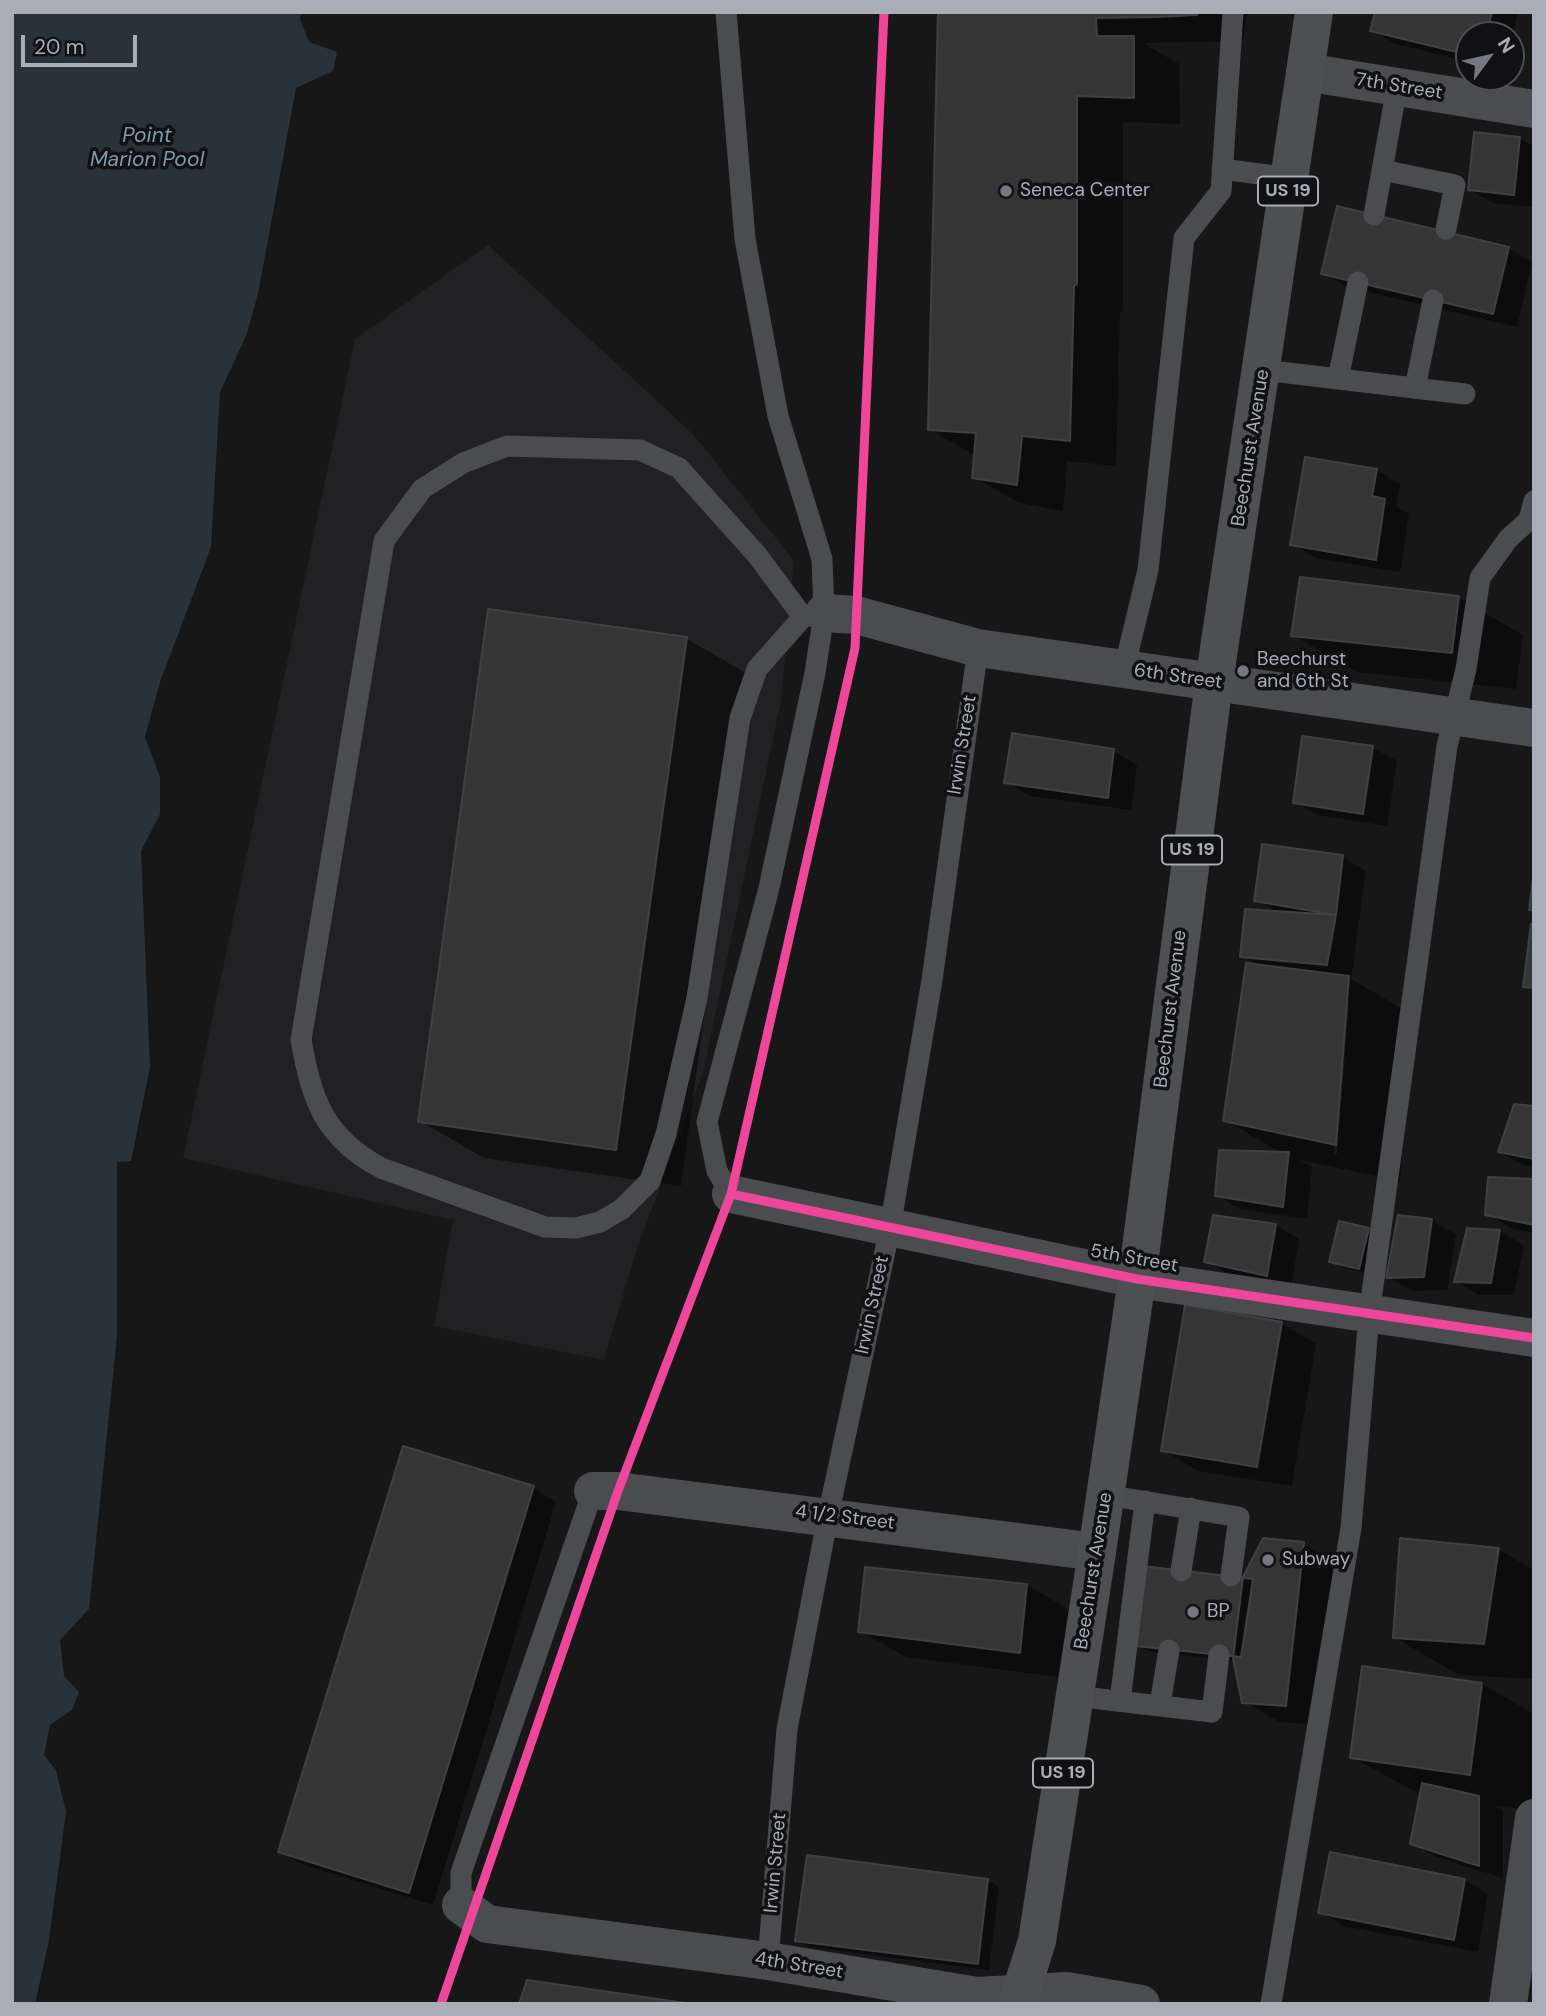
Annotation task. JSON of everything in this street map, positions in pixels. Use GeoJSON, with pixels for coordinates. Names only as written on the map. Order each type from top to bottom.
{"type":"FeatureCollection","features":[{"type":"Feature","properties":{"kind":"main road","name":"Beechurst Avenue"},"geometry":{"type":"LineString","coordinates":[[1019,1998],[1037,1941],[1097,1552],[1137,1279],[1214,682],[1263,370],[1314,12]]}},
{"type":"Feature","properties":{"kind":"street","name":"7th Street"},"geometry":{"type":"LineString","coordinates":[[1305,72],[1534,109]]}},
{"type":"Feature","properties":{"kind":"street","name":"6th Street"},"geometry":{"type":"LineString","coordinates":[[814,615],[856,615],[978,648],[1534,728]]}},
{"type":"Feature","properties":{"kind":"street","name":"5th Street"},"geometry":{"type":"LineString","coordinates":[[731,1194],[1137,1279],[1534,1338]]}},
{"type":"Feature","properties":{"kind":"street","name":"4 1/2 Street"},"geometry":{"type":"LineString","coordinates":[[593,1491],[618,1491],[828,1516],[1097,1552]]}},
{"type":"Feature","properties":{"kind":"street"},"geometry":{"type":"LineString","coordinates":[[1508,2004],[1534,1818]]}},
{"type":"Feature","properties":{"kind":"street","name":"4th Street"},"geometry":{"type":"LineString","coordinates":[[461,1906],[486,1924],[768,1961],[977,1996],[1019,1998],[1067,1991],[1141,2004]]}},
{"type":"Feature","properties":{"kind":"lane"},"geometry":{"type":"LineString","coordinates":[[726,12],[745,239],[778,416],[821,559],[814,615],[815,673],[769,888],[707,1122],[717,1171],[731,1194]]}},
{"type":"Feature","properties":{"kind":"lane"},"geometry":{"type":"LineString","coordinates":[[1124,669],[1148,570],[1184,238],[1221,191],[1233,12]]}},
{"type":"Feature","properties":{"kind":"lane"},"geometry":{"type":"LineString","coordinates":[[1374,215],[1398,87]]}},
{"type":"Feature","properties":{"kind":"lane"},"geometry":{"type":"LineString","coordinates":[[1222,169],[1290,178]]}},
{"type":"Feature","properties":{"kind":"lane"},"geometry":{"type":"LineString","coordinates":[[1382,170],[1455,185],[1446,229]]}},
{"type":"Feature","properties":{"kind":"lane"},"geometry":{"type":"LineString","coordinates":[[1338,379],[1358,282]]}},
{"type":"Feature","properties":{"kind":"lane"},"geometry":{"type":"LineString","coordinates":[[1415,388],[1433,300]]}},
{"type":"Feature","properties":{"kind":"lane"},"geometry":{"type":"LineString","coordinates":[[1263,370],[1465,394]]}},
{"type":"Feature","properties":{"kind":"lane"},"geometry":{"type":"LineString","coordinates":[[507,446],[640,450],[679,468],[814,615],[757,669],[740,718],[697,998],[666,1134],[650,1181],[622,1209],[600,1222],[576,1228],[545,1227],[381,1168],[356,1155],[332,1131],[319,1110],[309,1085],[301,1040],[384,541],[422,489],[463,463],[507,446]]}},
{"type":"Feature","properties":{"kind":"lane"},"geometry":{"type":"LineString","coordinates":[[1270,2004],[1351,1528],[1369,1315],[1406,1032],[1452,716],[1466,669],[1480,578],[1508,540],[1529,520],[1534,501]]}},
{"type":"Feature","properties":{"kind":"lane","name":"Irwin Street"},"geometry":{"type":"LineString","coordinates":[[768,1961],[788,1729],[828,1516],[890,1228],[932,980],[978,648]]}},
{"type":"Feature","properties":{"kind":"lane"},"geometry":{"type":"LineString","coordinates":[[461,1906],[461,1873],[593,1491]]}},
{"type":"Feature","properties":{"kind":"lane"},"geometry":{"type":"LineString","coordinates":[[1105,1495],[1239,1517],[1231,1576]]}},
{"type":"Feature","properties":{"kind":"lane"},"geometry":{"type":"LineString","coordinates":[[1121,1701],[1145,1501]]}},
{"type":"Feature","properties":{"kind":"lane"},"geometry":{"type":"LineString","coordinates":[[1181,1571],[1191,1508]]}},
{"type":"Feature","properties":{"kind":"lane"},"geometry":{"type":"LineString","coordinates":[[1160,1705],[1169,1650]]}},
{"type":"Feature","properties":{"kind":"lane"},"geometry":{"type":"LineString","coordinates":[[1074,1696],[1212,1712],[1219,1655]]}},
{"type":"Feature","properties":{"kind":"shaded area"},"geometry":{"type":"Polygon","coordinates":[[[488,245],[694,435],[794,561],[781,701],[703,1073],[637,1248],[604,1360],[434,1326],[453,1220],[183,1158],[355,339],[488,245]]]}},
{"type":"Feature","properties":{"kind":"water","name":"Point Marion Pool"},"geometry":{"type":"Polygon","coordinates":[[[12,12],[301,12],[300,19],[309,42],[337,52],[333,71],[296,88],[258,294],[246,336],[220,392],[211,547],[160,682],[145,737],[160,777],[160,814],[141,851],[150,1067],[131,1161],[117,1162],[117,1336],[89,1609],[60,1640],[64,1676],[79,1692],[72,1710],[50,1725],[44,1755],[56,1770],[66,1812],[49,1940],[35,2004],[12,2004],[12,12]]]}},
{"type":"Feature","properties":{"kind":"building","name":"Seneca Center"},"geometry":{"type":"Polygon","coordinates":[[[938,12],[1197,12],[1197,15],[1096,18],[1097,36],[1134,36],[1134,98],[1077,96],[1077,284],[1074,286],[1070,441],[1022,436],[1017,485],[972,478],[976,433],[928,430],[938,12]]]}},
{"type":"Feature","properties":{"kind":"building"},"geometry":{"type":"Polygon","coordinates":[[[1375,12],[1492,12],[1490,21],[1455,21],[1455,52],[1370,31],[1375,12]]]}},
{"type":"Feature","properties":{"kind":"building"},"geometry":{"type":"Polygon","coordinates":[[[1474,132],[1520,137],[1514,195],[1468,190],[1474,132]]]}},
{"type":"Feature","properties":{"kind":"building"},"geometry":{"type":"Polygon","coordinates":[[[1337,206],[1509,247],[1493,314],[1321,274],[1337,206]]]}},
{"type":"Feature","properties":{"kind":"building"},"geometry":{"type":"Polygon","coordinates":[[[1305,457],[1377,469],[1372,496],[1385,499],[1376,560],[1290,545],[1305,457]]]}},
{"type":"Feature","properties":{"kind":"building"},"geometry":{"type":"Polygon","coordinates":[[[1300,577],[1459,596],[1452,653],[1291,636],[1300,577]]]}},
{"type":"Feature","properties":{"kind":"building"},"geometry":{"type":"Polygon","coordinates":[[[488,609],[687,637],[616,1150],[418,1122],[488,609]]]}},
{"type":"Feature","properties":{"kind":"building"},"geometry":{"type":"Polygon","coordinates":[[[1012,733],[1114,749],[1108,798],[1004,783],[1012,733]]]}},
{"type":"Feature","properties":{"kind":"building"},"geometry":{"type":"Polygon","coordinates":[[[1302,736],[1373,746],[1363,814],[1293,803],[1302,736]]]}},
{"type":"Feature","properties":{"kind":"building"},"geometry":{"type":"Polygon","coordinates":[[[1262,844],[1343,855],[1336,915],[1254,901],[1262,844]]]}},
{"type":"Feature","properties":{"kind":"building"},"geometry":{"type":"Polygon","coordinates":[[[1534,870],[1534,910],[1529,910],[1534,870]]]}},
{"type":"Feature","properties":{"kind":"building"},"geometry":{"type":"Polygon","coordinates":[[[1245,909],[1336,915],[1327,965],[1240,957],[1245,909]]]}},
{"type":"Feature","properties":{"kind":"building"},"geometry":{"type":"Polygon","coordinates":[[[1531,924],[1534,924],[1534,988],[1523,987],[1531,924]]]}},
{"type":"Feature","properties":{"kind":"building"},"geometry":{"type":"Polygon","coordinates":[[[1246,963],[1349,976],[1336,1145],[1223,1121],[1246,963]]]}},
{"type":"Feature","properties":{"kind":"building"},"geometry":{"type":"Polygon","coordinates":[[[1514,1104],[1534,1106],[1534,1159],[1498,1152],[1514,1104]]]}},
{"type":"Feature","properties":{"kind":"building"},"geometry":{"type":"Polygon","coordinates":[[[1219,1150],[1289,1152],[1283,1207],[1215,1196],[1219,1150]]]}},
{"type":"Feature","properties":{"kind":"building"},"geometry":{"type":"Polygon","coordinates":[[[1488,1177],[1534,1179],[1534,1225],[1485,1215],[1488,1177]]]}},
{"type":"Feature","properties":{"kind":"building"},"geometry":{"type":"Polygon","coordinates":[[[1213,1215],[1276,1224],[1267,1276],[1204,1262],[1213,1215]]]}},
{"type":"Feature","properties":{"kind":"building"},"geometry":{"type":"Polygon","coordinates":[[[1398,1215],[1432,1219],[1424,1277],[1386,1278],[1398,1215]]]}},
{"type":"Feature","properties":{"kind":"building"},"geometry":{"type":"Polygon","coordinates":[[[1339,1221],[1369,1228],[1359,1269],[1329,1262],[1339,1221]]]}},
{"type":"Feature","properties":{"kind":"building"},"geometry":{"type":"Polygon","coordinates":[[[1467,1228],[1500,1230],[1491,1283],[1454,1282],[1467,1228]]]}},
{"type":"Feature","properties":{"kind":"building"},"geometry":{"type":"Polygon","coordinates":[[[1185,1305],[1282,1322],[1257,1467],[1161,1451],[1185,1305]]]}},
{"type":"Feature","properties":{"kind":"building"},"geometry":{"type":"Polygon","coordinates":[[[403,1446],[534,1486],[409,1893],[278,1852],[403,1446]]]}},
{"type":"Feature","properties":{"kind":"building"},"geometry":{"type":"Polygon","coordinates":[[[1263,1538],[1304,1542],[1286,1706],[1242,1703],[1233,1659],[1243,1577],[1263,1538]]]}},
{"type":"Feature","properties":{"kind":"building"},"geometry":{"type":"Polygon","coordinates":[[[1400,1538],[1499,1548],[1484,1644],[1393,1638],[1400,1538]]]}},
{"type":"Feature","properties":{"kind":"building","name":"BP"},"geometry":{"type":"Polygon","coordinates":[[[1143,1566],[1253,1579],[1241,1657],[1135,1646],[1143,1566]]]}},
{"type":"Feature","properties":{"kind":"building"},"geometry":{"type":"Polygon","coordinates":[[[865,1567],[1027,1584],[1020,1653],[858,1632],[865,1567]]]}},
{"type":"Feature","properties":{"kind":"building"},"geometry":{"type":"Polygon","coordinates":[[[1362,1666],[1482,1683],[1470,1775],[1350,1758],[1362,1666]]]}},
{"type":"Feature","properties":{"kind":"building"},"geometry":{"type":"Polygon","coordinates":[[[1422,1783],[1479,1796],[1479,1866],[1410,1844],[1422,1783]]]}},
{"type":"Feature","properties":{"kind":"building"},"geometry":{"type":"Polygon","coordinates":[[[1330,1852],[1465,1879],[1454,1940],[1318,1913],[1330,1852]]]}},
{"type":"Feature","properties":{"kind":"building"},"geometry":{"type":"Polygon","coordinates":[[[807,1855],[988,1879],[978,1964],[795,1941],[807,1855]]]}},
{"type":"Feature","properties":{"kind":"building"},"geometry":{"type":"Polygon","coordinates":[[[527,1980],[692,2004],[519,2004],[527,1980]]]}},
{"type":"Feature","properties":{"kind":"cycle path"},"geometry":{"type":"LineString","coordinates":[[441,2004],[618,1491],[731,1194],[855,648],[884,12]]}},
{"type":"Feature","properties":{"kind":"cycle path"},"geometry":{"type":"LineString","coordinates":[[731,1194],[1137,1279],[1534,1338]]}},
{"type":"Feature","properties":{"kind":"place","name":"Seneca Center"},"geometry":{"type":"Point","coordinates":[1006,191]}},
{"type":"Feature","properties":{"kind":"place","name":"Beechurst and 6th St"},"geometry":{"type":"Point","coordinates":[1243,671]}},
{"type":"Feature","properties":{"kind":"place","name":"Subway"},"geometry":{"type":"Point","coordinates":[1268,1560]}},
{"type":"Feature","properties":{"kind":"place","name":"BP"},"geometry":{"type":"Point","coordinates":[1193,1612]}}]}
